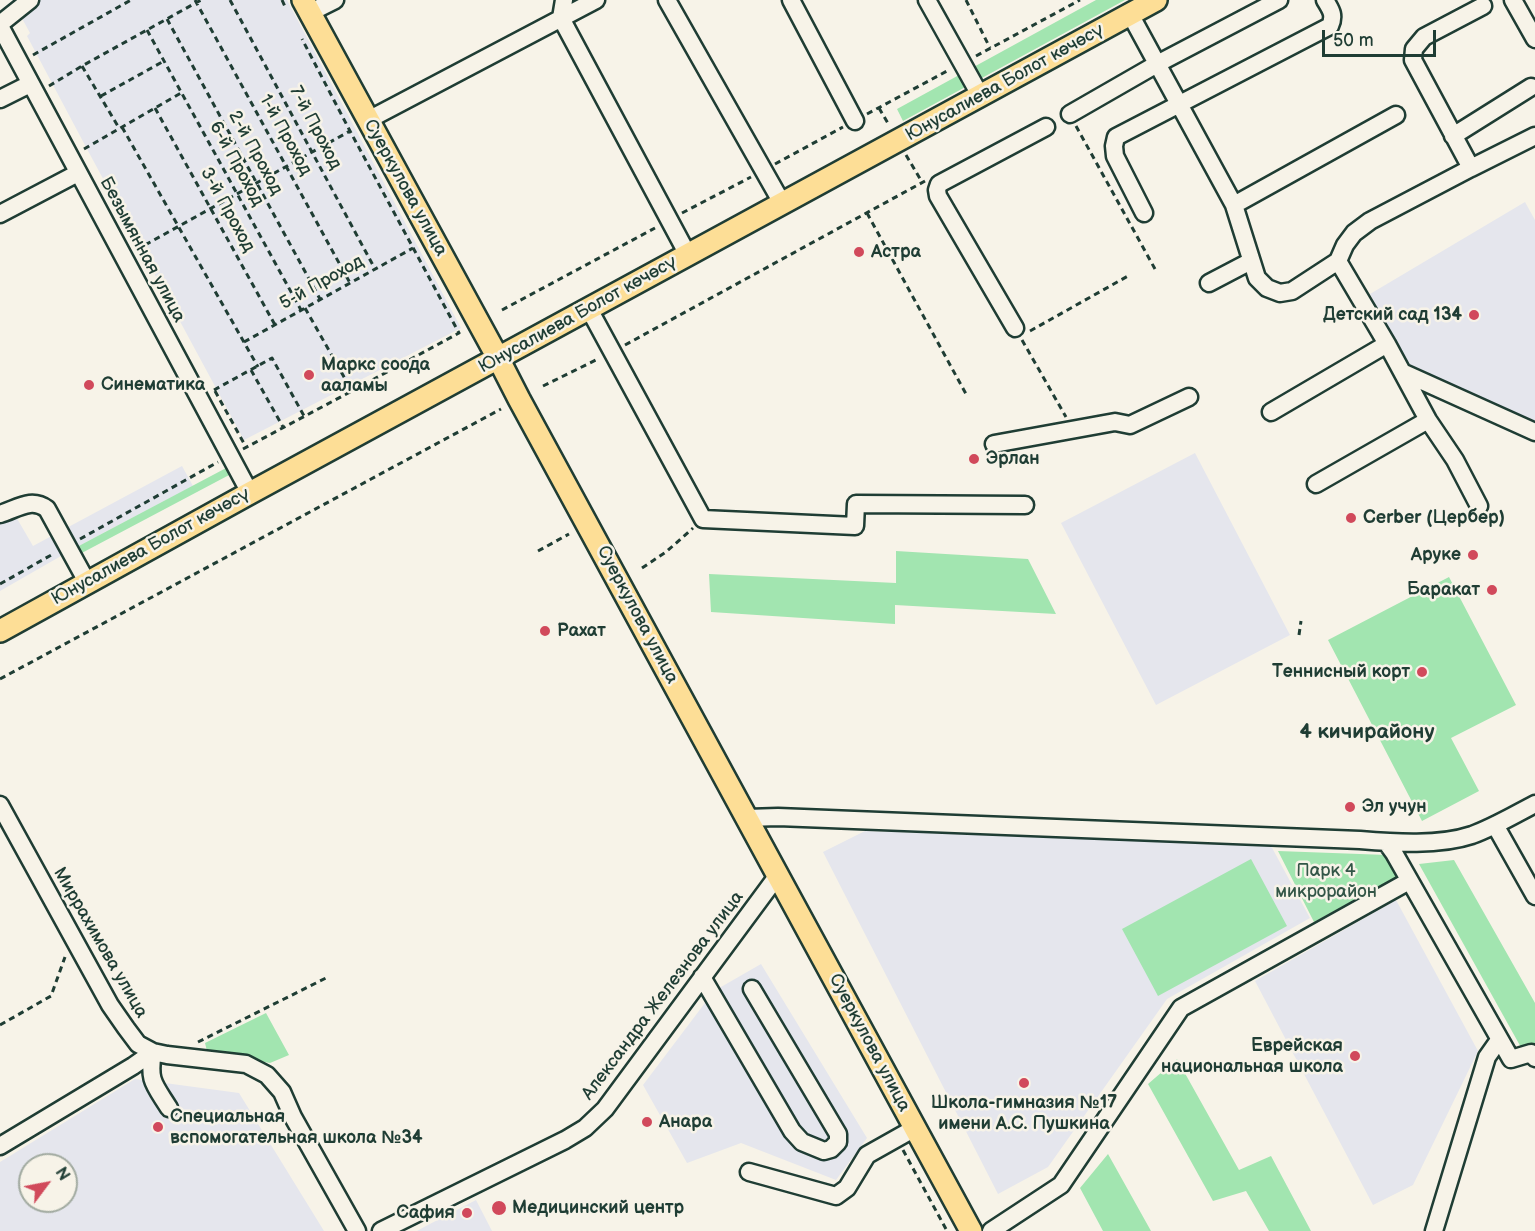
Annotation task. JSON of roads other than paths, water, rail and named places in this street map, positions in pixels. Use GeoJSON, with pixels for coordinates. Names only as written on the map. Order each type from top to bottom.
{"type":"FeatureCollection","features":[{"type":"Feature","properties":{"kind":"main road","name":"Юнусалиева Болот көчөсү"},"geometry":{"type":"LineString","coordinates":[[0,631],[1156,0]]}},
{"type":"Feature","properties":{"kind":"main road","name":"Суеркулова улица"},"geometry":{"type":"LineString","coordinates":[[300,8],[359,126],[498,358],[778,875],[906,1133],[970,1231]]}},
{"type":"Feature","properties":{"kind":"street"},"geometry":{"type":"LineString","coordinates":[[0,25],[30,0]]}},
{"type":"Feature","properties":{"kind":"street"},"geometry":{"type":"LineString","coordinates":[[300,8],[335,0]]}},
{"type":"Feature","properties":{"kind":"street"},"geometry":{"type":"LineString","coordinates":[[564,0],[561,18],[688,255]]}},
{"type":"Feature","properties":{"kind":"street"},"geometry":{"type":"LineString","coordinates":[[359,126],[596,0]]}},
{"type":"Feature","properties":{"kind":"street"},"geometry":{"type":"LineString","coordinates":[[667,0],[783,203]]}},
{"type":"Feature","properties":{"kind":"street"},"geometry":{"type":"LineString","coordinates":[[791,0],[855,121]]}},
{"type":"Feature","properties":{"kind":"street"},"geometry":{"type":"LineString","coordinates":[[927,0],[980,95]]}},
{"type":"Feature","properties":{"kind":"street"},"geometry":{"type":"LineString","coordinates":[[1070,114],[1157,64],[1278,0]]}},
{"type":"Feature","properties":{"kind":"street"},"geometry":{"type":"LineString","coordinates":[[1144,213],[1114,156],[1116,137],[1330,26],[1333,19],[1332,12],[1325,0]]}},
{"type":"Feature","properties":{"kind":"street"},"geometry":{"type":"LineString","coordinates":[[1513,0],[1535,39]]}},
{"type":"Feature","properties":{"kind":"street"},"geometry":{"type":"LineString","coordinates":[[1471,168],[1413,60],[1414,49],[1424,37],[1483,6]]}},
{"type":"Feature","properties":{"kind":"street"},"geometry":{"type":"LineString","coordinates":[[1130,14],[1234,205],[1257,278],[1267,288],[1280,293],[1292,291],[1338,261],[1345,245],[1354,233],[1370,221],[1535,136]]}},
{"type":"Feature","properties":{"kind":"street","name":"Безымянная улица"},"geometry":{"type":"LineString","coordinates":[[0,25],[250,493]]}},
{"type":"Feature","properties":{"kind":"street"},"geometry":{"type":"LineString","coordinates":[[1453,136],[1531,87]]}},
{"type":"Feature","properties":{"kind":"street"},"geometry":{"type":"LineString","coordinates":[[0,99],[33,89]]}},
{"type":"Feature","properties":{"kind":"street"},"geometry":{"type":"LineString","coordinates":[[1234,205],[1396,115]]}},
{"type":"Feature","properties":{"kind":"street"},"geometry":{"type":"LineString","coordinates":[[1018,332],[938,196],[937,190],[939,184],[1046,127]]}},
{"type":"Feature","properties":{"kind":"street"},"geometry":{"type":"LineString","coordinates":[[0,214],[74,165]]}},
{"type":"Feature","properties":{"kind":"street"},"geometry":{"type":"LineString","coordinates":[[1209,283],[1251,261]]}},
{"type":"Feature","properties":{"kind":"street"},"geometry":{"type":"LineString","coordinates":[[1338,261],[1428,420],[1455,460],[1479,506]]}},
{"type":"Feature","properties":{"kind":"street"},"geometry":{"type":"LineString","coordinates":[[589,309],[704,519],[855,526],[856,504],[1025,505]]}},
{"type":"Feature","properties":{"kind":"street"},"geometry":{"type":"LineString","coordinates":[[1271,412],[1387,344]]}},
{"type":"Feature","properties":{"kind":"street"},"geometry":{"type":"LineString","coordinates":[[1402,372],[1535,432]]}},
{"type":"Feature","properties":{"kind":"street"},"geometry":{"type":"LineString","coordinates":[[994,444],[1115,422],[1130,424],[1189,398]]}},
{"type":"Feature","properties":{"kind":"street"},"geometry":{"type":"LineString","coordinates":[[1316,484],[1428,420]]}},
{"type":"Feature","properties":{"kind":"street"},"geometry":{"type":"LineString","coordinates":[[0,514],[31,503],[40,503],[47,508],[87,582]]}},
{"type":"Feature","properties":{"kind":"street"},"geometry":{"type":"LineString","coordinates":[[747,818],[825,818],[1386,842],[1446,841],[1471,835],[1535,804]]}},
{"type":"Feature","properties":{"kind":"street","name":"Миррахимова улица"},"geometry":{"type":"LineString","coordinates":[[0,805],[110,1005],[138,1044],[153,1052]]}},
{"type":"Feature","properties":{"kind":"street"},"geometry":{"type":"LineString","coordinates":[[1495,825],[1535,896]]}},
{"type":"Feature","properties":{"kind":"street"},"geometry":{"type":"LineString","coordinates":[[1386,842],[1511,1059],[1531,1053],[1535,1058]]}},
{"type":"Feature","properties":{"kind":"street","name":"Александра Железнова улица"},"geometry":{"type":"LineString","coordinates":[[381,1231],[585,1128],[605,1109],[778,875]]}},
{"type":"Feature","properties":{"kind":"street"},"geometry":{"type":"LineString","coordinates":[[991,1231],[1061,1185],[1181,1008],[1409,881]]}},
{"type":"Feature","properties":{"kind":"street"},"geometry":{"type":"LineString","coordinates":[[702,977],[792,1131],[802,1142],[824,1151],[831,1149],[838,1142],[838,1134],[752,988]]}},
{"type":"Feature","properties":{"kind":"street"},"geometry":{"type":"LineString","coordinates":[[1434,1231],[1487,1057],[1499,1040]]}},
{"type":"Feature","properties":{"kind":"street"},"geometry":{"type":"LineString","coordinates":[[153,1052],[151,1068],[153,1082],[169,1108]]}},
{"type":"Feature","properties":{"kind":"street"},"geometry":{"type":"LineString","coordinates":[[0,1146],[153,1052],[246,1064],[267,1075],[282,1092],[293,1117],[357,1231]]}},
{"type":"Feature","properties":{"kind":"street"},"geometry":{"type":"LineString","coordinates":[[749,1172],[836,1196],[847,1188],[867,1155],[906,1133]]}},
{"type":"Feature","properties":{"kind":"place","name":"Астра"},"geometry":{"type":"Point","coordinates":[859,252]}},
{"type":"Feature","properties":{"kind":"place","name":"Детский сад 134"},"geometry":{"type":"Point","coordinates":[1474,315]}},
{"type":"Feature","properties":{"kind":"place","name":"Маркс соода ааламы"},"geometry":{"type":"Point","coordinates":[309,375]}},
{"type":"Feature","properties":{"kind":"place","name":"Синематика"},"geometry":{"type":"Point","coordinates":[89,385]}},
{"type":"Feature","properties":{"kind":"place","name":"Эрлан"},"geometry":{"type":"Point","coordinates":[974,459]}},
{"type":"Feature","properties":{"kind":"place","name":"Cerber (Цербер)"},"geometry":{"type":"Point","coordinates":[1351,518]}},
{"type":"Feature","properties":{"kind":"place","name":"Аруке"},"geometry":{"type":"Point","coordinates":[1473,555]}},
{"type":"Feature","properties":{"kind":"place","name":"Баракат"},"geometry":{"type":"Point","coordinates":[1492,590]}},
{"type":"Feature","properties":{"kind":"place","name":"Рахат"},"geometry":{"type":"Point","coordinates":[545,631]}},
{"type":"Feature","properties":{"kind":"place","name":"Теннисный корт"},"geometry":{"type":"Point","coordinates":[1422,672]}},
{"type":"Feature","properties":{"kind":"place","name":"Эл учун"},"geometry":{"type":"Point","coordinates":[1350,807]}},
{"type":"Feature","properties":{"kind":"place","name":"Еврейская национальная школа"},"geometry":{"type":"Point","coordinates":[1355,1056]}},
{"type":"Feature","properties":{"kind":"place","name":"Школа-гимназия №17 имени А.С. Пушкина"},"geometry":{"type":"Point","coordinates":[1024,1083]}},
{"type":"Feature","properties":{"kind":"place","name":"Анара"},"geometry":{"type":"Point","coordinates":[647,1122]}},
{"type":"Feature","properties":{"kind":"place","name":"Специальная вспомогательная школа №34"},"geometry":{"type":"Point","coordinates":[158,1127]}},
{"type":"Feature","properties":{"kind":"place","name":"Медицинский центр"},"geometry":{"type":"Point","coordinates":[499,1208]}},
{"type":"Feature","properties":{"kind":"place","name":"Сафия"},"geometry":{"type":"Point","coordinates":[467,1213]}},
{"type":"Feature","properties":{"kind":"district","name":"4 кичирайону"},"geometry":{"type":"Point","coordinates":[1367,733]}},
{"type":"Feature","properties":{"kind":"park label","name":"Парк 4 микрорайон"},"geometry":{"type":"Point","coordinates":[1326,881]}}]}
